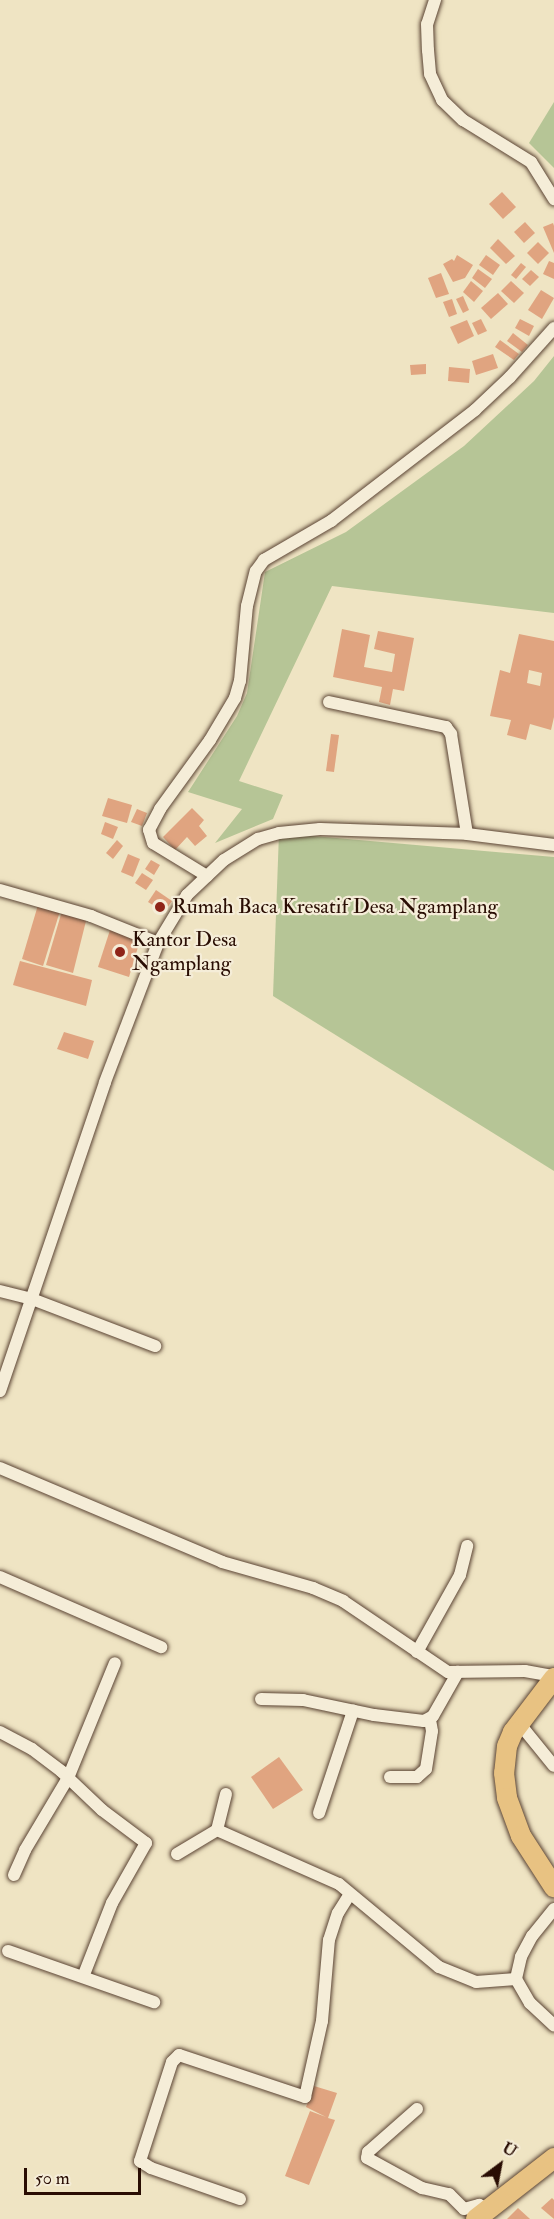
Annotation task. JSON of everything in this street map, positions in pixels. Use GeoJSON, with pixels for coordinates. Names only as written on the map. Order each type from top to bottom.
{"type":"FeatureCollection","features":[{"type":"Feature","properties":{"kind":"main road"},"geometry":{"type":"LineString","coordinates":[[554,1677],[519,1723],[507,1746],[505,1759],[507,1798],[520,1836],[554,1887]]}},
{"type":"Feature","properties":{"kind":"main road"},"geometry":{"type":"LineString","coordinates":[[483,2214],[554,2157]]}},
{"type":"Feature","properties":{"kind":"street"},"geometry":{"type":"LineString","coordinates":[[435,0],[427,24],[428,50],[430,74],[442,100],[463,120],[531,162],[554,199]]}},
{"type":"Feature","properties":{"kind":"street"},"geometry":{"type":"LineString","coordinates":[[207,876],[153,843],[149,830],[160,809],[210,740],[236,698],[240,681],[247,606],[256,571],[264,560],[340,514],[476,410],[510,377],[554,328]]}},
{"type":"Feature","properties":{"kind":"street"},"geometry":{"type":"LineString","coordinates":[[329,702],[446,727],[451,734],[467,834]]}},
{"type":"Feature","properties":{"kind":"street"},"geometry":{"type":"LineString","coordinates":[[0,1391],[105,1082],[158,942],[184,900],[207,876],[225,860],[258,838],[279,833],[320,829],[467,834],[554,844]]}},
{"type":"Feature","properties":{"kind":"street"},"geometry":{"type":"LineString","coordinates":[[0,890],[91,916],[158,942]]}},
{"type":"Feature","properties":{"kind":"street"},"geometry":{"type":"LineString","coordinates":[[0,1291],[32,1299],[155,1346]]}},
{"type":"Feature","properties":{"kind":"street"},"geometry":{"type":"LineString","coordinates":[[0,1468],[222,1562],[323,1592],[351,1606],[438,1667],[458,1672],[525,1671],[554,1677]]}},
{"type":"Feature","properties":{"kind":"street"},"geometry":{"type":"LineString","coordinates":[[417,1652],[460,1575],[467,1546]]}},
{"type":"Feature","properties":{"kind":"street"},"geometry":{"type":"LineString","coordinates":[[0,1577],[161,1647]]}},
{"type":"Feature","properties":{"kind":"street"},"geometry":{"type":"LineString","coordinates":[[14,1875],[25,1850],[68,1778],[115,1663]]}},
{"type":"Feature","properties":{"kind":"street"},"geometry":{"type":"LineString","coordinates":[[390,1777],[417,1777],[426,1769],[431,1738],[430,1720],[458,1672]]}},
{"type":"Feature","properties":{"kind":"street"},"geometry":{"type":"LineString","coordinates":[[261,1699],[303,1700],[353,1711],[411,1720],[430,1720]]}},
{"type":"Feature","properties":{"kind":"street"},"geometry":{"type":"LineString","coordinates":[[319,1813],[353,1711]]}},
{"type":"Feature","properties":{"kind":"street"},"geometry":{"type":"LineString","coordinates":[[519,1723],[554,1766]]}},
{"type":"Feature","properties":{"kind":"street"},"geometry":{"type":"LineString","coordinates":[[0,1732],[33,1749],[102,1810],[146,1843],[112,1903],[83,1977]]}},
{"type":"Feature","properties":{"kind":"street"},"geometry":{"type":"LineString","coordinates":[[177,1854],[217,1830],[226,1794]]}},
{"type":"Feature","properties":{"kind":"street"},"geometry":{"type":"LineString","coordinates":[[217,1830],[339,1884],[366,1904],[439,1967],[476,1982],[516,1979]]}},
{"type":"Feature","properties":{"kind":"street"},"geometry":{"type":"LineString","coordinates":[[240,2199],[151,2168],[140,2161],[172,2062],[179,2055],[305,2097],[322,2021],[329,1940],[338,1913],[350,1894]]}},
{"type":"Feature","properties":{"kind":"street"},"geometry":{"type":"LineString","coordinates":[[554,1910],[532,1936],[521,1957],[516,1979],[530,2003],[554,2025]]}},
{"type":"Feature","properties":{"kind":"street"},"geometry":{"type":"LineString","coordinates":[[8,1951],[154,2002]]}},
{"type":"Feature","properties":{"kind":"street"},"geometry":{"type":"LineString","coordinates":[[417,2109],[368,2152],[367,2158],[422,2188],[432,2192],[444,2192],[464,2209],[479,2205],[483,2214]]}},
{"type":"Feature","properties":{"kind":"green space"},"geometry":{"type":"Polygon","coordinates":[[[554,102],[554,168],[529,143],[554,102]]]}},
{"type":"Feature","properties":{"kind":"green space"},"geometry":{"type":"Polygon","coordinates":[[[554,356],[554,613],[332,586],[239,781],[283,795],[273,819],[215,843],[242,809],[188,792],[237,716],[247,693],[265,572],[346,532],[464,446],[534,381],[554,356]]]}},
{"type":"Feature","properties":{"kind":"green space"},"geometry":{"type":"Polygon","coordinates":[[[279,833],[554,857],[554,1171],[273,996],[279,833]]]}},
{"type":"Feature","properties":{"kind":"building"},"geometry":{"type":"Polygon","coordinates":[[[502,192],[516,207],[503,219],[489,204],[502,192]]]}},
{"type":"Feature","properties":{"kind":"building"},"geometry":{"type":"Polygon","coordinates":[[[525,222],[535,233],[524,243],[514,232],[525,222]]]}},
{"type":"Feature","properties":{"kind":"building"},"geometry":{"type":"Polygon","coordinates":[[[553,223],[554,226],[554,253],[543,227],[553,223]]]}},
{"type":"Feature","properties":{"kind":"building"},"geometry":{"type":"Polygon","coordinates":[[[498,239],[515,256],[506,264],[490,248],[498,239]]]}},
{"type":"Feature","properties":{"kind":"building"},"geometry":{"type":"Polygon","coordinates":[[[538,242],[549,253],[538,264],[527,253],[538,242]]]}},
{"type":"Feature","properties":{"kind":"building"},"geometry":{"type":"Polygon","coordinates":[[[457,255],[473,265],[465,278],[453,282],[443,264],[452,259],[454,261],[457,255]]]}},
{"type":"Feature","properties":{"kind":"building"},"geometry":{"type":"Polygon","coordinates":[[[486,255],[500,265],[493,275],[479,265],[486,255]]]}},
{"type":"Feature","properties":{"kind":"building"},"geometry":{"type":"Polygon","coordinates":[[[549,261],[554,263],[554,279],[543,274],[549,261]]]}},
{"type":"Feature","properties":{"kind":"building"},"geometry":{"type":"Polygon","coordinates":[[[521,263],[526,267],[516,279],[511,275],[521,263]]]}},
{"type":"Feature","properties":{"kind":"building"},"geometry":{"type":"Polygon","coordinates":[[[478,269],[492,279],[485,288],[472,278],[478,269]]]}},
{"type":"Feature","properties":{"kind":"building"},"geometry":{"type":"Polygon","coordinates":[[[531,270],[539,277],[530,286],[522,279],[531,270]]]}},
{"type":"Feature","properties":{"kind":"building"},"geometry":{"type":"Polygon","coordinates":[[[441,273],[449,294],[436,298],[428,278],[441,273]]]}},
{"type":"Feature","properties":{"kind":"building"},"geometry":{"type":"Polygon","coordinates":[[[471,281],[483,291],[474,302],[463,292],[471,281]]]}},
{"type":"Feature","properties":{"kind":"building"},"geometry":{"type":"Polygon","coordinates":[[[511,281],[524,293],[514,303],[501,291],[511,281]]]}},
{"type":"Feature","properties":{"kind":"building"},"geometry":{"type":"Polygon","coordinates":[[[541,290],[554,298],[542,319],[528,310],[541,290]]]}},
{"type":"Feature","properties":{"kind":"building"},"geometry":{"type":"Polygon","coordinates":[[[498,293],[508,304],[491,319],[481,308],[498,293]]]}},
{"type":"Feature","properties":{"kind":"building"},"geometry":{"type":"Polygon","coordinates":[[[463,296],[469,310],[463,313],[456,299],[463,296]]]}},
{"type":"Feature","properties":{"kind":"building"},"geometry":{"type":"Polygon","coordinates":[[[452,299],[457,314],[449,317],[443,302],[452,299]]]}},
{"type":"Feature","properties":{"kind":"building"},"geometry":{"type":"Polygon","coordinates":[[[481,319],[487,331],[478,335],[472,323],[481,319]]]}},
{"type":"Feature","properties":{"kind":"building"},"geometry":{"type":"Polygon","coordinates":[[[520,319],[534,326],[529,336],[515,328],[520,319]]]}},
{"type":"Feature","properties":{"kind":"building"},"geometry":{"type":"Polygon","coordinates":[[[467,320],[474,336],[458,344],[450,327],[467,320]]]}},
{"type":"Feature","properties":{"kind":"building"},"geometry":{"type":"Polygon","coordinates":[[[513,333],[528,345],[522,352],[507,341],[513,333]]]}},
{"type":"Feature","properties":{"kind":"building"},"geometry":{"type":"Polygon","coordinates":[[[500,340],[519,354],[514,360],[495,347],[500,340]]]}},
{"type":"Feature","properties":{"kind":"building"},"geometry":{"type":"Polygon","coordinates":[[[493,354],[498,368],[476,375],[472,361],[493,354]]]}},
{"type":"Feature","properties":{"kind":"building"},"geometry":{"type":"Polygon","coordinates":[[[426,364],[426,374],[411,375],[410,365],[426,364]]]}},
{"type":"Feature","properties":{"kind":"building"},"geometry":{"type":"Polygon","coordinates":[[[449,367],[470,369],[469,383],[448,381],[449,367]]]}},
{"type":"Feature","properties":{"kind":"building"},"geometry":{"type":"Polygon","coordinates":[[[342,629],[370,635],[364,667],[392,672],[395,654],[374,649],[378,631],[414,638],[404,691],[393,689],[390,705],[379,702],[382,687],[333,677],[342,629]]]}},
{"type":"Feature","properties":{"kind":"building"},"geometry":{"type":"Polygon","coordinates":[[[519,634],[554,641],[554,717],[551,730],[530,724],[526,740],[507,735],[511,720],[490,716],[500,670],[510,673],[519,634]],[[529,670],[527,683],[540,686],[542,673],[529,670]]]}},
{"type":"Feature","properties":{"kind":"building"},"geometry":{"type":"Polygon","coordinates":[[[331,734],[339,735],[334,772],[326,771],[331,734]]]}},
{"type":"Feature","properties":{"kind":"building"},"geometry":{"type":"Polygon","coordinates":[[[108,798],[132,805],[127,823],[102,816],[108,798]]]}},
{"type":"Feature","properties":{"kind":"building"},"geometry":{"type":"Polygon","coordinates":[[[192,808],[204,820],[199,826],[207,836],[195,846],[187,837],[175,850],[163,837],[192,808]]]}},
{"type":"Feature","properties":{"kind":"building"},"geometry":{"type":"Polygon","coordinates":[[[137,809],[147,813],[142,826],[131,822],[137,809]]]}},
{"type":"Feature","properties":{"kind":"building"},"geometry":{"type":"Polygon","coordinates":[[[105,822],[118,827],[113,839],[101,834],[105,822]]]}},
{"type":"Feature","properties":{"kind":"building"},"geometry":{"type":"Polygon","coordinates":[[[117,840],[123,846],[113,859],[106,853],[117,840]]]}},
{"type":"Feature","properties":{"kind":"building"},"geometry":{"type":"Polygon","coordinates":[[[128,854],[140,859],[133,877],[121,872],[128,854]]]}},
{"type":"Feature","properties":{"kind":"building"},"geometry":{"type":"Polygon","coordinates":[[[151,860],[160,865],[154,875],[145,869],[151,860]]]}},
{"type":"Feature","properties":{"kind":"building"},"geometry":{"type":"Polygon","coordinates":[[[142,873],[153,880],[146,890],[135,883],[142,873]]]}},
{"type":"Feature","properties":{"kind":"building"},"geometry":{"type":"Polygon","coordinates":[[[156,890],[172,901],[164,912],[148,902],[156,890]]]}},
{"type":"Feature","properties":{"kind":"building"},"geometry":{"type":"Polygon","coordinates":[[[38,905],[60,911],[43,966],[22,959],[38,905]]]}},
{"type":"Feature","properties":{"kind":"building"},"geometry":{"type":"Polygon","coordinates":[[[62,911],[87,917],[73,973],[46,965],[62,911]]]}},
{"type":"Feature","properties":{"kind":"building","name":"Kantor Desa Ngamplang"},"geometry":{"type":"Polygon","coordinates":[[[111,927],[141,937],[129,977],[98,967],[111,927]]]}},
{"type":"Feature","properties":{"kind":"building"},"geometry":{"type":"Polygon","coordinates":[[[20,961],[92,980],[86,1006],[13,985],[20,961]]]}},
{"type":"Feature","properties":{"kind":"building"},"geometry":{"type":"Polygon","coordinates":[[[64,1032],[94,1041],[88,1059],[57,1049],[64,1032]]]}},
{"type":"Feature","properties":{"kind":"building"},"geometry":{"type":"Polygon","coordinates":[[[279,1757],[303,1790],[273,1809],[251,1777],[279,1757]]]}},
{"type":"Feature","properties":{"kind":"building"},"geometry":{"type":"Polygon","coordinates":[[[314,2086],[337,2093],[328,2118],[335,2120],[309,2185],[285,2176],[310,2111],[326,2117],[306,2107],[314,2086]]]}},
{"type":"Feature","properties":{"kind":"building"},"geometry":{"type":"Polygon","coordinates":[[[552,2198],[554,2200],[554,2219],[541,2208],[552,2198]]]}},
{"type":"Feature","properties":{"kind":"building"},"geometry":{"type":"Polygon","coordinates":[[[518,2208],[530,2219],[507,2219],[518,2208]]]}},
{"type":"Feature","properties":{"kind":"place","name":"Rumah Baca Kresatif Desa Ngamplang"},"geometry":{"type":"Point","coordinates":[160,907]}},
{"type":"Feature","properties":{"kind":"place","name":"Kantor Desa Ngamplang"},"geometry":{"type":"Point","coordinates":[120,952]}}]}
